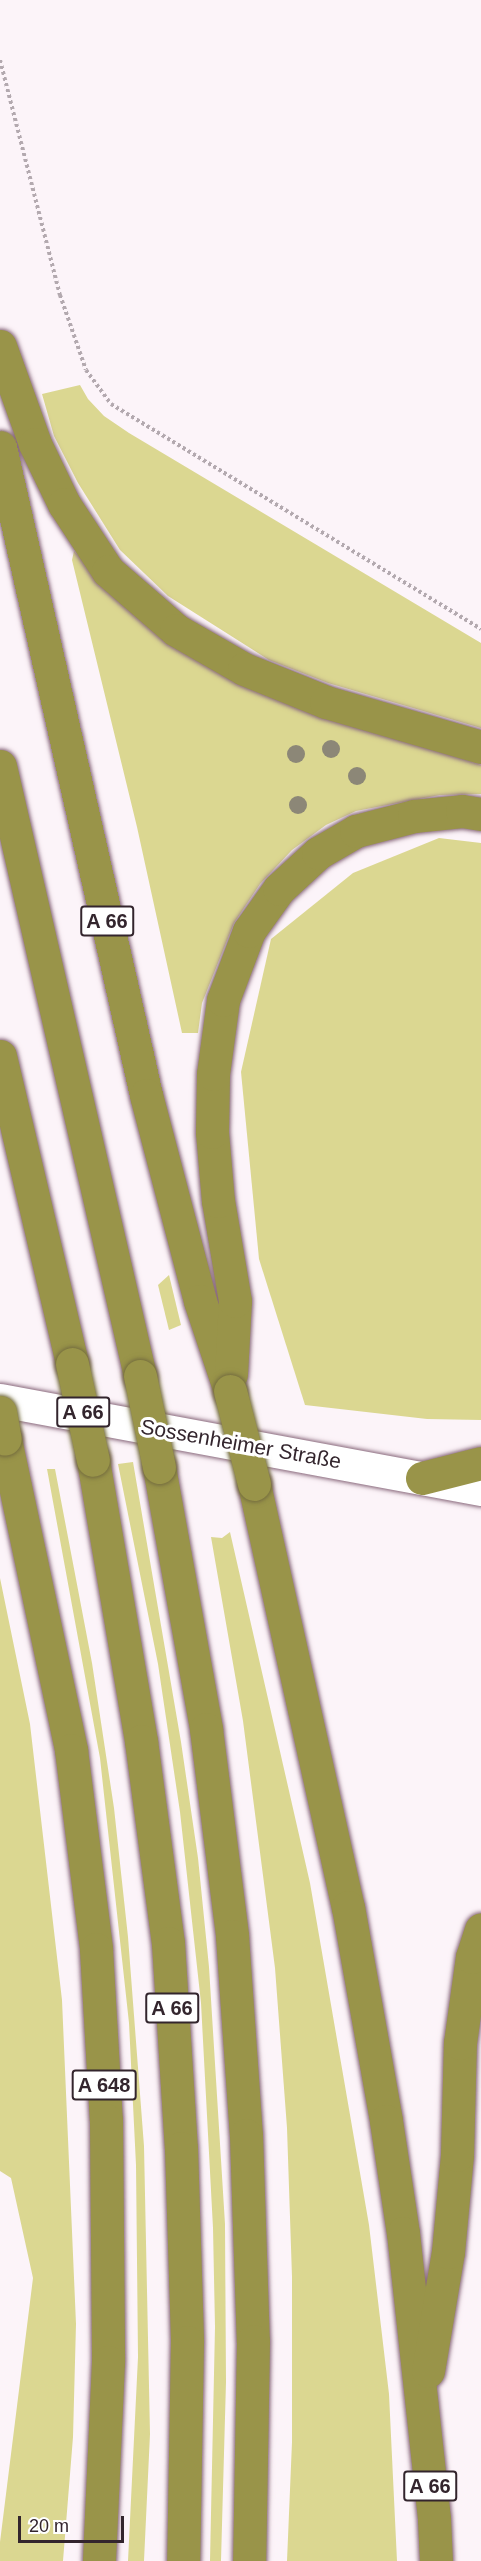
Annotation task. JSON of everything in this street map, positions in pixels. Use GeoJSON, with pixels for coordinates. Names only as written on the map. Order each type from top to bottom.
{"type":"FeatureCollection","features":[{"type":"Feature","properties":{"kind":"highway"},"geometry":{"type":"LineString","coordinates":[[0,346],[35,444],[64,504],[108,571],[176,630],[244,669],[326,702],[481,747]]}},
{"type":"Feature","properties":{"kind":"highway","name":"A 66"},"geometry":{"type":"LineString","coordinates":[[0,447],[146,1095],[200,1301],[230,1391],[254,1484],[348,1907],[403,2233],[436,2561]]}},
{"type":"Feature","properties":{"kind":"highway"},"geometry":{"type":"LineString","coordinates":[[0,766],[140,1376],[159,1467],[206,1729],[232,1936],[246,2135],[253,2330],[249,2561]]}},
{"type":"Feature","properties":{"kind":"highway"},"geometry":{"type":"LineString","coordinates":[[230,1391],[236,1301],[218,1201],[212,1132],[213,1074],[223,1000],[249,931],[279,889],[318,853],[356,831],[414,816],[462,811],[481,814]]}},
{"type":"Feature","properties":{"kind":"highway","name":"A 66"},"geometry":{"type":"LineString","coordinates":[[0,1056],[93,1460],[141,1741],[168,1943],[181,2148],[187,2342],[183,2561]]}},
{"type":"Feature","properties":{"kind":"highway","name":"A 648"},"geometry":{"type":"LineString","coordinates":[[3,1425],[71,1750],[96,1949],[106,2120],[108,2351],[99,2561]]}},
{"type":"Feature","properties":{"kind":"highway"},"geometry":{"type":"LineString","coordinates":[[422,1478],[481,1463]]}},
{"type":"Feature","properties":{"kind":"highway"},"geometry":{"type":"LineString","coordinates":[[422,2411],[448,2252],[457,2155],[460,2043],[472,1957],[481,1929]]}},
{"type":"Feature","properties":{"kind":"main road","name":"Sossenheimer Straße"},"geometry":{"type":"LineString","coordinates":[[0,1400],[481,1489]]}},
{"type":"Feature","properties":{"kind":"path"},"geometry":{"type":"LineString","coordinates":[[0,60],[60,295],[86,370],[111,404],[481,629]]}},
{"type":"Feature","properties":{"kind":"shaded area"},"geometry":{"type":"Polygon","coordinates":[[[80,385],[88,399],[104,416],[129,433],[481,643],[481,728],[328,683],[269,660],[168,596],[120,550],[78,483],[54,436],[42,394],[80,385]]]}},
{"type":"Feature","properties":{"kind":"shaded area"},"geometry":{"type":"Polygon","coordinates":[[[74,551],[159,637],[252,690],[481,765],[481,794],[440,795],[356,811],[326,825],[292,850],[260,884],[234,923],[202,1003],[198,1033],[182,1033],[137,827],[72,560],[74,551]]]}},
{"type":"Feature","properties":{"kind":"shaded area"},"geometry":{"type":"Polygon","coordinates":[[[439,838],[481,843],[481,1420],[427,1419],[305,1405],[259,1259],[241,1072],[271,939],[353,873],[439,838]]]}},
{"type":"Feature","properties":{"kind":"shaded area"},"geometry":{"type":"Polygon","coordinates":[[[169,1275],[181,1325],[169,1330],[158,1285],[169,1275]]]}},
{"type":"Feature","properties":{"kind":"shaded area"},"geometry":{"type":"Polygon","coordinates":[[[133,1462],[181,1742],[198,1858],[209,1967],[225,2224],[226,2382],[221,2561],[210,2561],[215,2327],[213,2228],[201,2003],[180,1812],[158,1664],[118,1464],[133,1462]]]}},
{"type":"Feature","properties":{"kind":"shaded area"},"geometry":{"type":"Polygon","coordinates":[[[47,1469],[55,1469],[92,1663],[114,1808],[128,1937],[144,2146],[150,2434],[144,2561],[128,2561],[138,2357],[136,2165],[129,2023],[100,1758],[47,1469]]]}},
{"type":"Feature","properties":{"kind":"shaded area"},"geometry":{"type":"Polygon","coordinates":[[[230,1532],[310,1883],[369,2225],[389,2394],[397,2561],[287,2561],[292,2442],[292,2277],[287,2128],[275,1968],[243,1721],[211,1537],[222,1538],[230,1532]]]}},
{"type":"Feature","properties":{"kind":"shaded area"},"geometry":{"type":"Polygon","coordinates":[[[0,1578],[30,1724],[62,2000],[76,2324],[73,2437],[63,2561],[0,2561],[0,2542],[33,2278],[11,2178],[0,2171],[0,1578]]]}}]}
